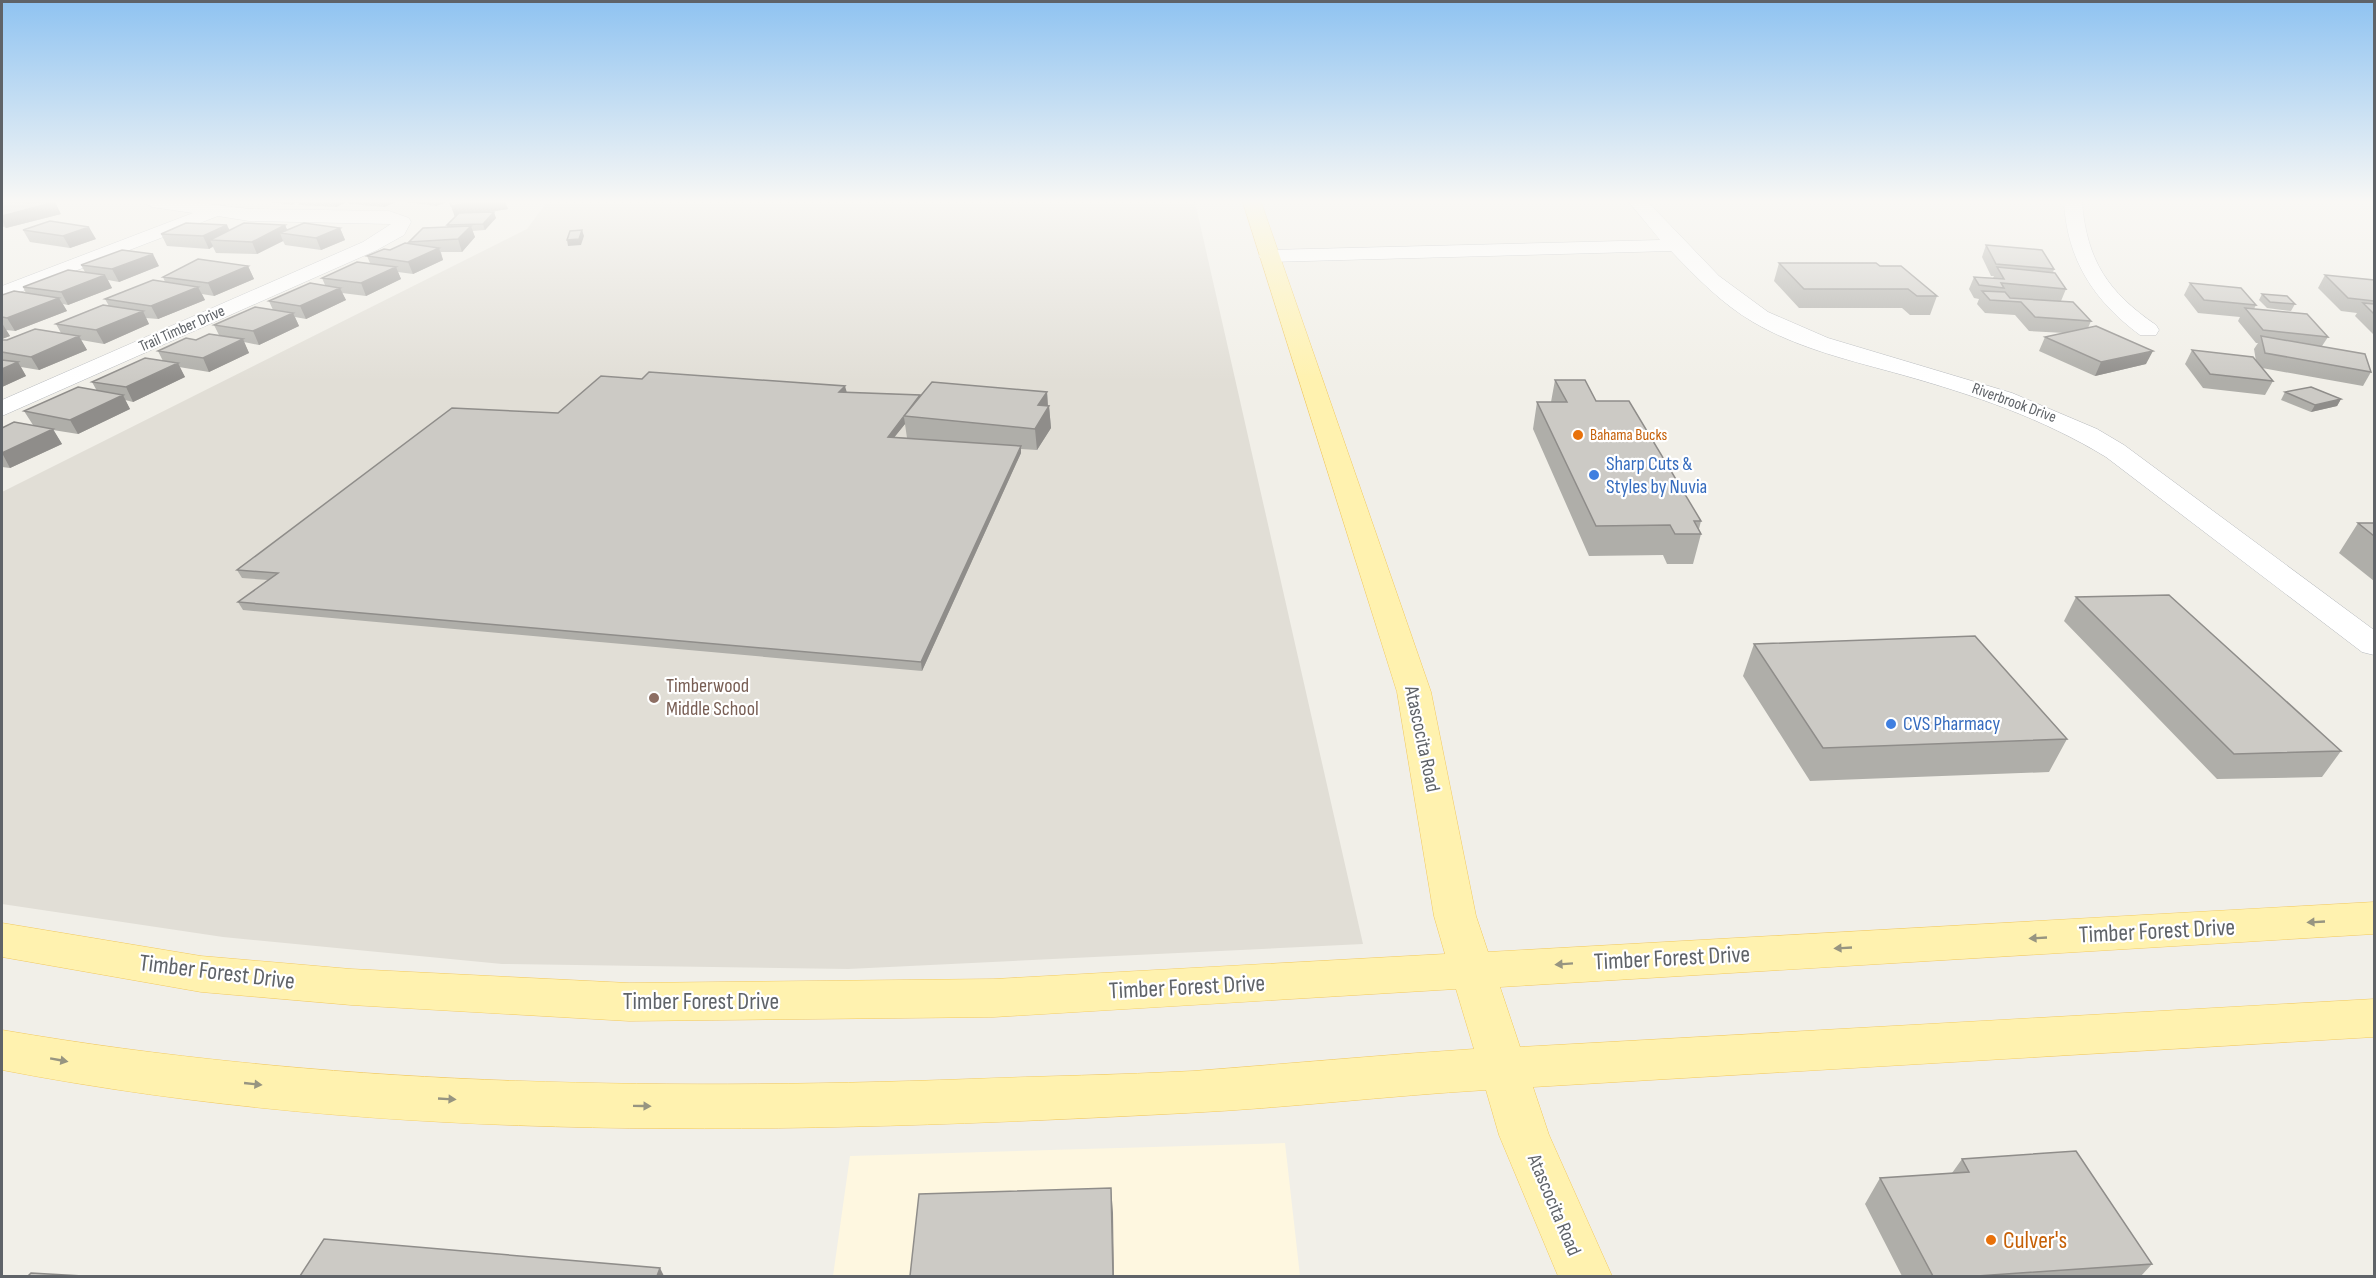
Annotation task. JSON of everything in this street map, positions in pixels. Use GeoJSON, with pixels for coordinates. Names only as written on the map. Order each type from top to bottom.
{"type":"FeatureCollection","features":[{"type":"Feature","properties":{"kind":"main road","name":"Atascocita Road"},"geometry":{"type":"LineString","coordinates":[[1271,262],[1414,692],[1455,916],[1524,1135],[1585,1276]]}},
{"type":"Feature","properties":{"kind":"main road","name":"Timber Forest Drive"},"geometry":{"type":"LineString","coordinates":[[2,940],[201,974],[351,987],[630,1002],[994,998],[2374,918]]}},
{"type":"Feature","properties":{"kind":"main road"},"geometry":{"type":"LineString","coordinates":[[2,1050],[116,1070],[323,1091],[599,1105],[798,1107],[1191,1092],[1388,1075],[2374,1018]]}},
{"type":"Feature","properties":{"kind":"street"},"geometry":{"type":"LineString","coordinates":[[2,293],[84,262]]}},
{"type":"Feature","properties":{"kind":"street","name":"Trail Timber Drive"},"geometry":{"type":"LineString","coordinates":[[2,409],[330,262]]}},
{"type":"Feature","properties":{"kind":"street","name":"Riverbrook Drive"},"geometry":{"type":"LineString","coordinates":[[1695,262],[1746,309],[1778,326],[1835,348],[2003,397],[2070,424],[2095,438],[2374,645]]}},
{"type":"Feature","properties":{"kind":"street"},"geometry":{"type":"LineString","coordinates":[[2086,262],[2092,276],[2118,308],[2148,330]]}},
{"type":"Feature","properties":{"kind":"shaded area","name":"Timberwood Middle School"},"geometry":{"type":"Polygon","coordinates":[[[462,262],[1209,262],[1363,944],[848,969],[502,964],[223,937],[2,904],[2,492],[462,262]]]}},
{"type":"Feature","properties":{"kind":"shaded area"},"geometry":{"type":"Polygon","coordinates":[[[1285,1143],[1300,1276],[833,1276],[850,1156],[1285,1143]]]}},
{"type":"Feature","properties":{"kind":"building"},"geometry":{"type":"Polygon","coordinates":[[[90,262],[132,262],[112,269],[81,265],[90,262]]]}},
{"type":"Feature","properties":{"kind":"building"},"geometry":{"type":"Polygon","coordinates":[[[193,262],[217,262],[248,266],[208,283],[163,277],[193,262]]]}},
{"type":"Feature","properties":{"kind":"building"},"geometry":{"type":"Polygon","coordinates":[[[357,262],[396,267],[361,283],[322,278],[357,262]]]}},
{"type":"Feature","properties":{"kind":"building"},"geometry":{"type":"Polygon","coordinates":[[[1995,262],[2049,262],[2054,269],[1996,264],[1995,262]]]}},
{"type":"Feature","properties":{"kind":"building"},"geometry":{"type":"Polygon","coordinates":[[[1779,263],[1876,263],[1880,266],[1901,266],[1937,296],[1917,296],[1908,289],[1804,289],[1779,263]]]}},
{"type":"Feature","properties":{"kind":"building"},"geometry":{"type":"Polygon","coordinates":[[[1997,267],[2055,273],[2066,289],[2001,283],[2004,288],[1979,285],[1974,277],[2004,279],[1997,267]]]}},
{"type":"Feature","properties":{"kind":"building"},"geometry":{"type":"Polygon","coordinates":[[[68,270],[105,275],[61,292],[23,287],[68,270]]]}},
{"type":"Feature","properties":{"kind":"building"},"geometry":{"type":"Polygon","coordinates":[[[2325,275],[2374,280],[2374,301],[2348,298],[2325,275]]]}},
{"type":"Feature","properties":{"kind":"building"},"geometry":{"type":"Polygon","coordinates":[[[153,280],[198,287],[151,306],[105,299],[153,280]]]}},
{"type":"Feature","properties":{"kind":"building"},"geometry":{"type":"Polygon","coordinates":[[[310,283],[340,288],[300,306],[269,301],[310,283]]]}},
{"type":"Feature","properties":{"kind":"building"},"geometry":{"type":"Polygon","coordinates":[[[2190,283],[2241,288],[2256,305],[2204,300],[2190,283]]]}},
{"type":"Feature","properties":{"kind":"building"},"geometry":{"type":"Polygon","coordinates":[[[14,291],[59,298],[7,318],[2,317],[2,295],[14,291]]]}},
{"type":"Feature","properties":{"kind":"building"},"geometry":{"type":"Polygon","coordinates":[[[1982,291],[2005,292],[2010,298],[2073,302],[2091,321],[2035,317],[2021,302],[1990,300],[1982,291]]]}},
{"type":"Feature","properties":{"kind":"building"},"geometry":{"type":"Polygon","coordinates":[[[2262,294],[2287,296],[2295,304],[2270,302],[2262,294]]]}},
{"type":"Feature","properties":{"kind":"building"},"geometry":{"type":"Polygon","coordinates":[[[2363,303],[2374,304],[2374,314],[2363,303]]]}},
{"type":"Feature","properties":{"kind":"building"},"geometry":{"type":"Polygon","coordinates":[[[103,305],[143,311],[96,330],[56,324],[103,305]]]}},
{"type":"Feature","properties":{"kind":"building"},"geometry":{"type":"Polygon","coordinates":[[[255,307],[293,313],[253,331],[214,325],[255,307]]]}},
{"type":"Feature","properties":{"kind":"building"},"geometry":{"type":"Polygon","coordinates":[[[2245,308],[2307,314],[2328,337],[2263,330],[2245,308]]]}},
{"type":"Feature","properties":{"kind":"building"},"geometry":{"type":"Polygon","coordinates":[[[2096,326],[2153,351],[2101,362],[2045,337],[2096,326]]]}},
{"type":"Feature","properties":{"kind":"building"},"geometry":{"type":"Polygon","coordinates":[[[35,329],[79,336],[31,357],[2,352],[2,340],[35,329]]]}},
{"type":"Feature","properties":{"kind":"building"},"geometry":{"type":"Polygon","coordinates":[[[209,334],[243,339],[203,358],[158,351],[186,338],[196,340],[209,334]]]}},
{"type":"Feature","properties":{"kind":"building"},"geometry":{"type":"Polygon","coordinates":[[[2261,336],[2365,354],[2371,372],[2265,353],[2261,336]]]}},
{"type":"Feature","properties":{"kind":"building"},"geometry":{"type":"Polygon","coordinates":[[[2192,350],[2253,357],[2273,381],[2210,374],[2192,350]]]}},
{"type":"Feature","properties":{"kind":"building"},"geometry":{"type":"Polygon","coordinates":[[[145,358],[178,363],[126,387],[92,382],[145,358]]]}},
{"type":"Feature","properties":{"kind":"building"},"geometry":{"type":"Polygon","coordinates":[[[2,360],[18,362],[2,369],[2,360]]]}},
{"type":"Feature","properties":{"kind":"building","name":"Timberwood Middle School"},"geometry":{"type":"Polygon","coordinates":[[[649,372],[845,386],[839,392],[920,395],[888,437],[1021,446],[921,662],[238,602],[278,573],[237,570],[452,408],[558,413],[601,376],[642,379],[649,372]]]}},
{"type":"Feature","properties":{"kind":"building"},"geometry":{"type":"Polygon","coordinates":[[[1555,380],[1585,380],[1596,401],[1629,401],[1701,521],[1694,521],[1701,534],[1675,534],[1670,525],[1596,526],[1537,402],[1567,402],[1555,380]]]}},
{"type":"Feature","properties":{"kind":"building"},"geometry":{"type":"Polygon","coordinates":[[[932,382],[1047,392],[1038,405],[1049,406],[1035,429],[904,416],[932,382]]]}},
{"type":"Feature","properties":{"kind":"building"},"geometry":{"type":"Polygon","coordinates":[[[78,387],[123,395],[70,420],[24,411],[78,387]]]}},
{"type":"Feature","properties":{"kind":"building"},"geometry":{"type":"Polygon","coordinates":[[[2311,387],[2341,399],[2315,405],[2285,392],[2311,387]]]}},
{"type":"Feature","properties":{"kind":"building"},"geometry":{"type":"Polygon","coordinates":[[[14,422],[53,429],[2,453],[2,428],[14,422]]]}},
{"type":"Feature","properties":{"kind":"building"},"geometry":{"type":"Polygon","coordinates":[[[2358,523],[2374,523],[2374,536],[2358,523]]]}},
{"type":"Feature","properties":{"kind":"building"},"geometry":{"type":"Polygon","coordinates":[[[2169,595],[2341,751],[2234,754],[2076,597],[2169,595]]]}},
{"type":"Feature","properties":{"kind":"building"},"geometry":{"type":"Polygon","coordinates":[[[1975,636],[2067,739],[1823,748],[1754,644],[1975,636]]]}},
{"type":"Feature","properties":{"kind":"building","name":"Culver's"},"geometry":{"type":"Polygon","coordinates":[[[2076,1151],[2152,1264],[1977,1276],[1933,1276],[1880,1178],[1969,1172],[1962,1159],[2076,1151]]]}},
{"type":"Feature","properties":{"kind":"building"},"geometry":{"type":"Polygon","coordinates":[[[1111,1188],[1113,1276],[910,1276],[919,1194],[1111,1188]]]}},
{"type":"Feature","properties":{"kind":"building"},"geometry":{"type":"Polygon","coordinates":[[[324,1239],[660,1268],[657,1276],[300,1276],[324,1239]]]}},
{"type":"Feature","properties":{"kind":"building"},"geometry":{"type":"Polygon","coordinates":[[[31,1273],[83,1276],[28,1276],[31,1273]]]}},
{"type":"Feature","properties":{"kind":"place","name":"Bahama Bucks"},"geometry":{"type":"Point","coordinates":[1578,435]}},
{"type":"Feature","properties":{"kind":"place","name":"Sharp Cuts & Styles by Nuvia"},"geometry":{"type":"Point","coordinates":[1594,475]}},
{"type":"Feature","properties":{"kind":"place","name":"Timberwood Middle School"},"geometry":{"type":"Point","coordinates":[654,698]}},
{"type":"Feature","properties":{"kind":"place","name":"CVS Pharmacy"},"geometry":{"type":"Point","coordinates":[1891,724]}},
{"type":"Feature","properties":{"kind":"place","name":"Culver's"},"geometry":{"type":"Point","coordinates":[1991,1240]}}]}
